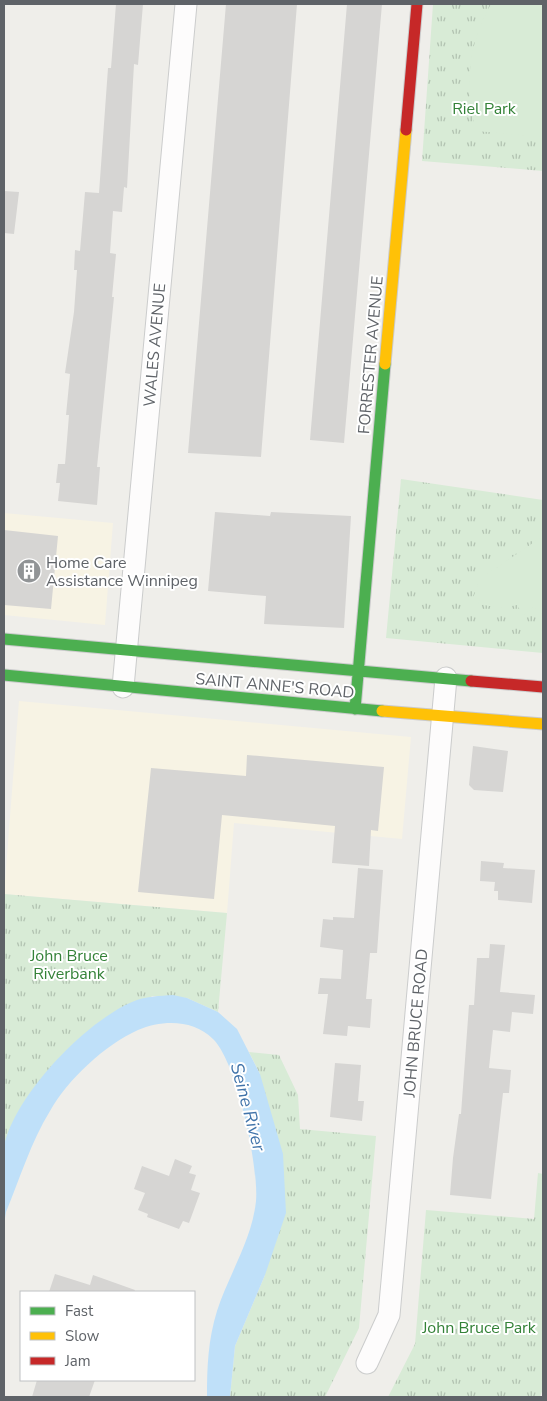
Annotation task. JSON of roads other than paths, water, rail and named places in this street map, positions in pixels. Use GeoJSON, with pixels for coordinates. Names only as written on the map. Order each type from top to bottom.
{"type":"FeatureCollection","features":[{"type":"Feature","properties":{"kind":"main road","name":"FORRESTER AVENUE"},"geometry":{"type":"LineString","coordinates":[[355,709],[417,4]]}},
{"type":"Feature","properties":{"kind":"main road","name":"SAINT ANNE'S ROAD"},"geometry":{"type":"LineString","coordinates":[[4,639],[543,687]]}},
{"type":"Feature","properties":{"kind":"main road","name":"SAINT ANNE'S ROAD"},"geometry":{"type":"LineString","coordinates":[[4,675],[355,709],[543,724]]}},
{"type":"Feature","properties":{"kind":"street","name":"WALES AVENUE"},"geometry":{"type":"LineString","coordinates":[[123,687],[186,4]]}},
{"type":"Feature","properties":{"kind":"street","name":"JOHN BRUCE ROAD"},"geometry":{"type":"LineString","coordinates":[[367,1363],[389,1315],[446,678]]}},
{"type":"Feature","properties":{"kind":"water","name":"Seine River"},"geometry":{"type":"Polygon","coordinates":[[[173,995],[187,998],[218,1012],[237,1029],[260,1074],[283,1154],[286,1213],[265,1275],[235,1346],[230,1397],[207,1397],[210,1343],[217,1311],[250,1229],[256,1201],[256,1185],[250,1141],[238,1091],[222,1051],[205,1032],[177,1023],[157,1024],[126,1036],[88,1064],[66,1087],[43,1123],[6,1212],[4,1224],[2,1174],[4,1147],[10,1127],[37,1084],[73,1043],[113,1012],[142,999],[173,995]]]}},
{"type":"Feature","properties":{"kind":"place","name":"Home Care Assistance Winnipeg"},"geometry":{"type":"Point","coordinates":[29,571]}},
{"type":"Feature","properties":{"kind":"park label","name":"Riel Park"},"geometry":{"type":"Point","coordinates":[484,108]}},
{"type":"Feature","properties":{"kind":"park label","name":"John Bruce Riverbank"},"geometry":{"type":"Point","coordinates":[69,964]}},
{"type":"Feature","properties":{"kind":"park label","name":"John Bruce Park"},"geometry":{"type":"Point","coordinates":[479,1327]}}]}
